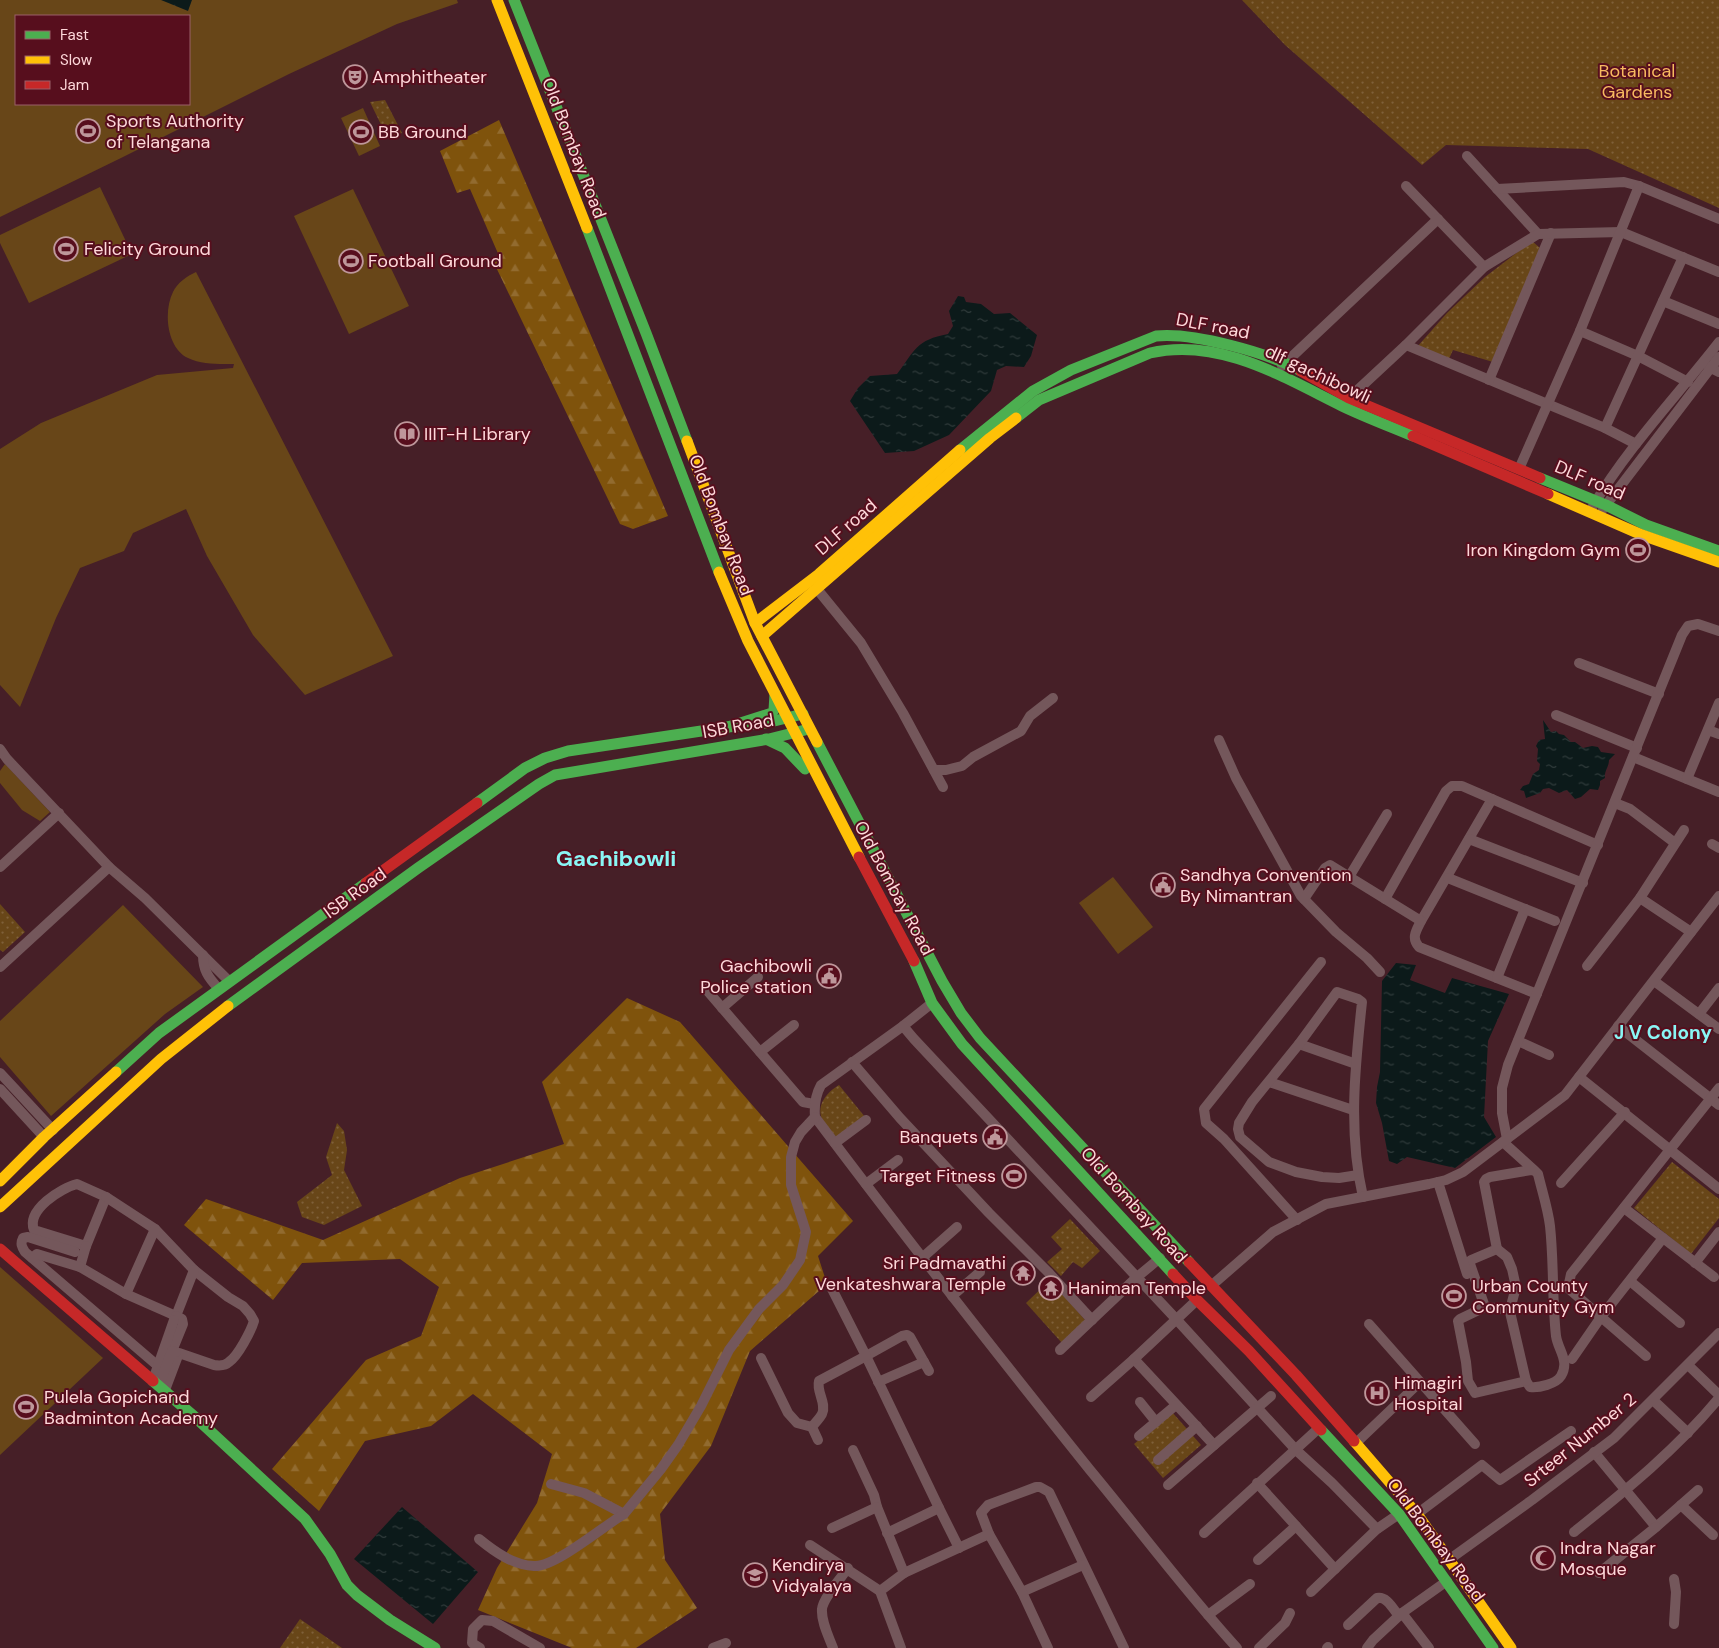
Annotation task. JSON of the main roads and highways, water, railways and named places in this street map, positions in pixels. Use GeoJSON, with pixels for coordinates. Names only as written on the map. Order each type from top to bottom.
{"type":"FeatureCollection","features":[{"type":"Feature","properties":{"kind":"main road","name":"Old Bombay Road"},"geometry":{"type":"LineString","coordinates":[[497,0],[631,338],[723,582],[748,641],[824,794],[877,889],[932,1003],[962,1044],[1197,1300],[1249,1352],[1399,1514],[1493,1648]]}},
{"type":"Feature","properties":{"kind":"main road","name":"Old Bombay Road"},"geometry":{"type":"LineString","coordinates":[[514,0],[649,342],[755,623],[932,963],[961,1013],[980,1038],[1296,1375],[1356,1443],[1416,1514],[1450,1559],[1511,1648]]}},
{"type":"Feature","properties":{"kind":"main road","name":"DLF road"},"geometry":{"type":"LineString","coordinates":[[755,623],[819,574],[983,430],[1033,391],[1071,370],[1156,336],[1166,334],[1216,342],[1285,362],[1349,398],[1601,503],[1646,525],[1719,551]]}},
{"type":"Feature","properties":{"kind":"main road"},"geometry":{"type":"LineString","coordinates":[[1156,336],[1159,350]]}},
{"type":"Feature","properties":{"kind":"main road","name":"dlf gachibowli"},"geometry":{"type":"LineString","coordinates":[[762,636],[990,438],[1039,400],[1159,350],[1167,349],[1215,352],[1257,364],[1345,407],[1642,535],[1719,562]]}},
{"type":"Feature","properties":{"kind":"main road"},"geometry":{"type":"LineString","coordinates":[[728,727],[772,713],[774,710],[775,694]]}},
{"type":"Feature","properties":{"kind":"main road","name":"ISB Road"},"geometry":{"type":"LineString","coordinates":[[0,1181],[44,1137],[159,1033],[218,988],[518,773],[544,758],[568,751],[786,719],[803,714]]}},
{"type":"Feature","properties":{"kind":"main road","name":"ISB Road"},"geometry":{"type":"LineString","coordinates":[[0,1208],[161,1059],[202,1026],[412,872],[526,792],[555,775],[766,740],[810,728]]}},
{"type":"Feature","properties":{"kind":"main road"},"geometry":{"type":"LineString","coordinates":[[766,740],[785,748],[792,754],[824,794]]}},
{"type":"Feature","properties":{"kind":"main road"},"geometry":{"type":"LineString","coordinates":[[401,857],[412,872]]}},
{"type":"Feature","properties":{"kind":"main road"},"geometry":{"type":"LineString","coordinates":[[917,970],[932,963]]}},
{"type":"Feature","properties":{"kind":"main road"},"geometry":{"type":"LineString","coordinates":[[0,1248],[100,1339],[162,1390],[305,1518],[318,1534],[339,1567],[348,1586],[366,1602],[414,1637],[435,1648]]}},
{"type":"Feature","properties":{"kind":"main road"},"geometry":{"type":"LineString","coordinates":[[0,1259],[162,1390],[301,1522],[333,1568],[344,1589],[364,1607],[423,1648]]}},
{"type":"Feature","properties":{"kind":"water"},"geometry":{"type":"Polygon","coordinates":[[[161,0],[192,0],[188,11],[161,0]]]}},
{"type":"Feature","properties":{"kind":"water"},"geometry":{"type":"Polygon","coordinates":[[[958,296],[964,297],[966,302],[981,304],[994,314],[1010,313],[1037,335],[1031,356],[1024,367],[1006,366],[997,370],[991,391],[949,435],[914,451],[885,453],[850,401],[858,388],[870,376],[897,374],[917,347],[929,339],[948,334],[953,326],[949,311],[958,296]]]}},
{"type":"Feature","properties":{"kind":"water"},"geometry":{"type":"Polygon","coordinates":[[[1543,720],[1551,732],[1556,731],[1564,735],[1571,742],[1575,742],[1583,748],[1598,747],[1601,752],[1615,754],[1609,760],[1605,778],[1600,781],[1598,790],[1590,789],[1581,797],[1575,799],[1567,790],[1559,793],[1549,788],[1526,798],[1524,791],[1520,790],[1523,786],[1529,784],[1533,774],[1539,770],[1540,764],[1537,761],[1538,749],[1536,746],[1539,740],[1545,739],[1543,720]]]}},
{"type":"Feature","properties":{"kind":"water"},"geometry":{"type":"Polygon","coordinates":[[[1396,963],[1416,965],[1410,980],[1445,993],[1452,978],[1509,994],[1488,1041],[1484,1117],[1496,1137],[1455,1168],[1407,1157],[1397,1164],[1389,1161],[1376,1103],[1380,1072],[1382,981],[1396,963]]]}},
{"type":"Feature","properties":{"kind":"water"},"geometry":{"type":"Polygon","coordinates":[[[402,1507],[478,1572],[433,1624],[354,1559],[402,1507]]]}},
{"type":"Feature","properties":{"kind":"place","name":"Amphitheater"},"geometry":{"type":"Point","coordinates":[355,77]}},
{"type":"Feature","properties":{"kind":"place","name":"Sports Authority of Telangana"},"geometry":{"type":"Point","coordinates":[88,131]}},
{"type":"Feature","properties":{"kind":"place","name":"BB Ground"},"geometry":{"type":"Point","coordinates":[361,132]}},
{"type":"Feature","properties":{"kind":"place","name":"Felicity Ground"},"geometry":{"type":"Point","coordinates":[66,249]}},
{"type":"Feature","properties":{"kind":"place","name":"Football Ground"},"geometry":{"type":"Point","coordinates":[351,261]}},
{"type":"Feature","properties":{"kind":"place","name":"IIIT-H Library"},"geometry":{"type":"Point","coordinates":[407,434]}},
{"type":"Feature","properties":{"kind":"place","name":"Iron Kingdom Gym"},"geometry":{"type":"Point","coordinates":[1638,550]}},
{"type":"Feature","properties":{"kind":"place","name":"Sandhya Convention By Nimantran"},"geometry":{"type":"Point","coordinates":[1163,885]}},
{"type":"Feature","properties":{"kind":"place","name":"Gachibowli Police station"},"geometry":{"type":"Point","coordinates":[829,976]}},
{"type":"Feature","properties":{"kind":"place","name":"Banquets"},"geometry":{"type":"Point","coordinates":[995,1137]}},
{"type":"Feature","properties":{"kind":"place","name":"Target Fitness"},"geometry":{"type":"Point","coordinates":[1014,1176]}},
{"type":"Feature","properties":{"kind":"place","name":"Sri Padmavathi Venkateshwara Temple"},"geometry":{"type":"Point","coordinates":[1023,1273]}},
{"type":"Feature","properties":{"kind":"place","name":"Haniman Temple"},"geometry":{"type":"Point","coordinates":[1051,1288]}},
{"type":"Feature","properties":{"kind":"place","name":"Urban County Community Gym"},"geometry":{"type":"Point","coordinates":[1454,1296]}},
{"type":"Feature","properties":{"kind":"place","name":"Himagiri Hospital"},"geometry":{"type":"Point","coordinates":[1377,1393]}},
{"type":"Feature","properties":{"kind":"place","name":"Pulela Gopichand Badminton Academy"},"geometry":{"type":"Point","coordinates":[26,1407]}},
{"type":"Feature","properties":{"kind":"place","name":"Indra Nagar Mosque"},"geometry":{"type":"Point","coordinates":[1543,1558]}},
{"type":"Feature","properties":{"kind":"place","name":"Kendirya Vidyalaya"},"geometry":{"type":"Point","coordinates":[755,1575]}},
{"type":"Feature","properties":{"kind":"district","name":"Gachibowli"},"geometry":{"type":"Point","coordinates":[616,858]}},
{"type":"Feature","properties":{"kind":"district","name":"J V Colony"},"geometry":{"type":"Point","coordinates":[1663,1032]}},
{"type":"Feature","properties":{"kind":"park label","name":"Botanical Gardens"},"geometry":{"type":"Point","coordinates":[1637,81]}}]}
